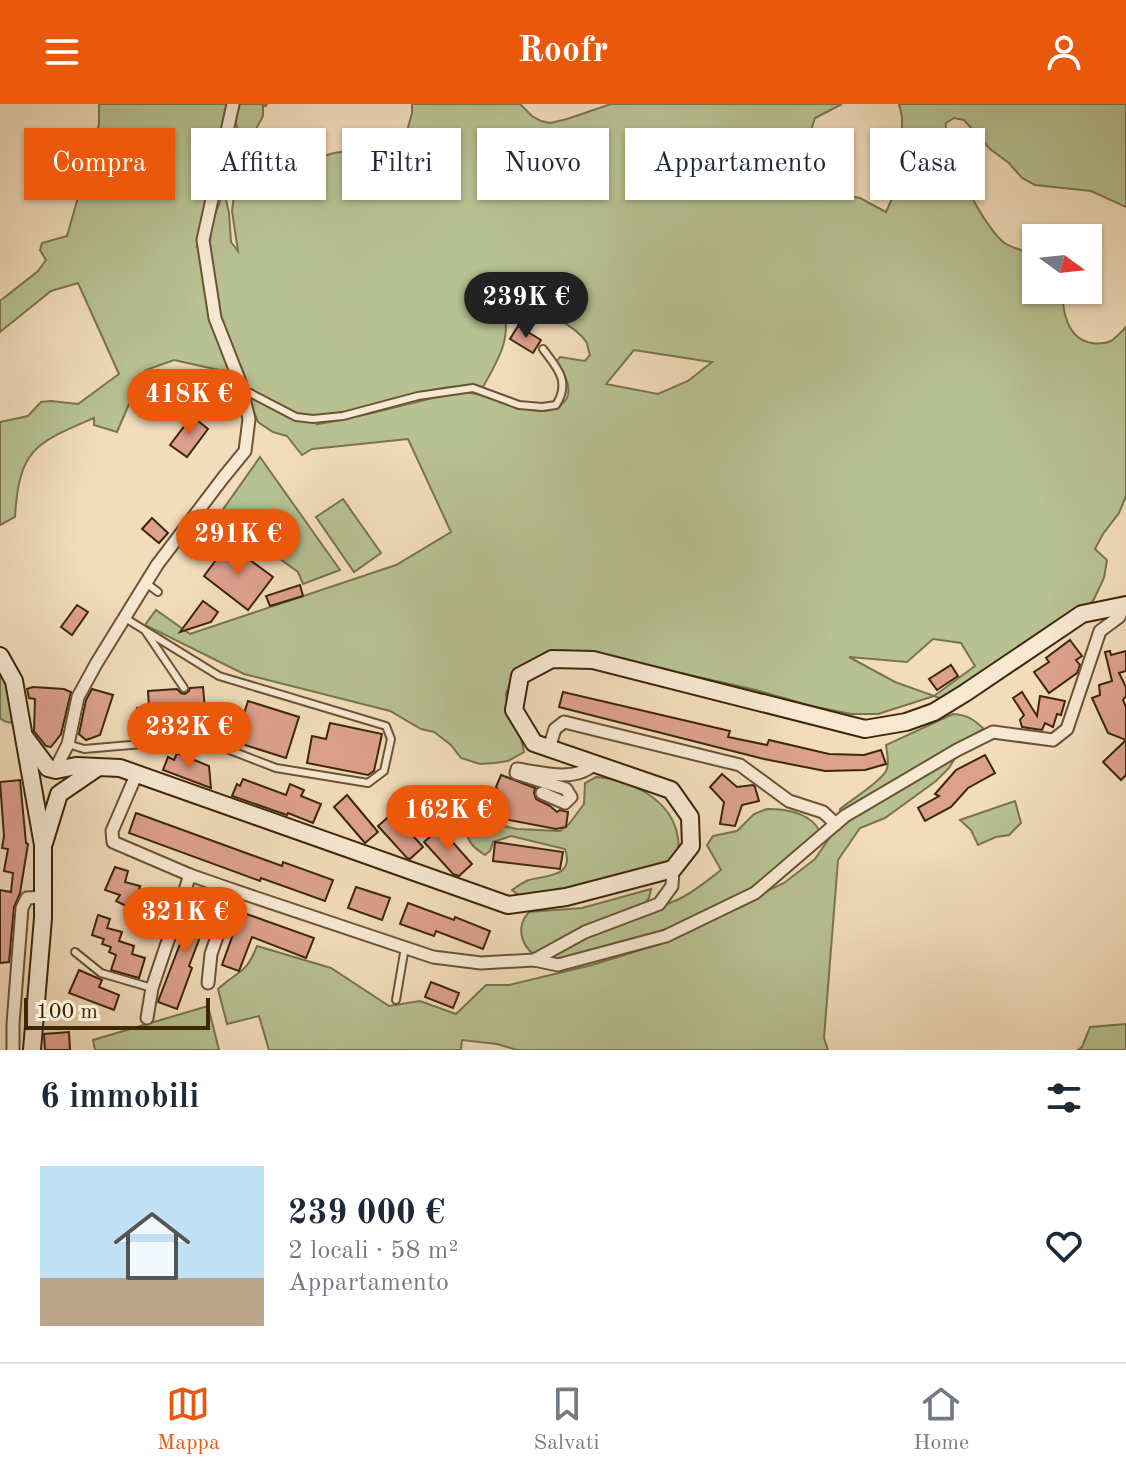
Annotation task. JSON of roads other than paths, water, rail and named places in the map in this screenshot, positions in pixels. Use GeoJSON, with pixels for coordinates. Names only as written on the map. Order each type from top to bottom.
{"type":"FeatureCollection","features":[{"type":"Feature","properties":{"kind":"main road"},"geometry":{"type":"LineString","coordinates":[[97,768],[48,800],[42,799],[34,786],[38,771],[76,766],[120,768],[508,905],[566,897],[673,869],[691,846],[690,817],[671,790],[534,743],[514,710],[520,676],[552,659],[593,660],[865,729],[906,722],[934,712],[1082,614],[1126,605]]}},
{"type":"Feature","properties":{"kind":"main road"},"geometry":{"type":"LineString","coordinates":[[0,656],[14,681],[43,845],[43,897],[32,1050]]}},
{"type":"Feature","properties":{"kind":"main road"},"geometry":{"type":"LineString","coordinates":[[24,736],[63,779],[43,845]]}},
{"type":"Feature","properties":{"kind":"street"},"geometry":{"type":"LineString","coordinates":[[53,769],[68,744],[78,697],[96,664],[167,552],[245,451],[249,419],[243,392],[215,318],[203,240],[233,104]]}},
{"type":"Feature","properties":{"kind":"street"},"geometry":{"type":"LineString","coordinates":[[137,773],[112,831],[113,842],[190,875],[433,957],[481,963],[534,960],[558,965],[666,936],[755,893],[845,816],[993,732],[1053,740],[1067,729],[1100,631],[1119,617],[1126,605]]}},
{"type":"Feature","properties":{"kind":"street"},"geometry":{"type":"LineString","coordinates":[[549,748],[555,729],[564,722],[740,765],[789,801],[823,812],[836,824]]}},
{"type":"Feature","properties":{"kind":"street"},"geometry":{"type":"LineString","coordinates":[[542,793],[565,803],[571,797],[566,789],[516,773],[517,769],[568,775],[594,764]]}},
{"type":"Feature","properties":{"kind":"street"},"geometry":{"type":"LineString","coordinates":[[534,960],[585,932],[659,904],[672,886],[673,869]]}},
{"type":"Feature","properties":{"kind":"street"},"geometry":{"type":"LineString","coordinates":[[147,1018],[152,988],[190,875]]}},
{"type":"Feature","properties":{"kind":"street"},"geometry":{"type":"LineString","coordinates":[[208,983],[211,954],[233,890]]}},
{"type":"Feature","properties":{"kind":"street"},"geometry":{"type":"LineString","coordinates":[[13,1050],[22,908],[27,898],[43,897]]}},
{"type":"Feature","properties":{"kind":"lane"},"geometry":{"type":"LineString","coordinates":[[243,392],[277,405],[296,417],[313,419],[343,416],[418,396],[473,388],[519,405],[556,405],[562,394],[561,373],[543,349]]}},
{"type":"Feature","properties":{"kind":"lane"},"geometry":{"type":"LineString","coordinates":[[146,583],[158,592]]}},
{"type":"Feature","properties":{"kind":"lane"},"geometry":{"type":"LineString","coordinates":[[68,744],[84,749],[201,739],[276,768],[368,783],[384,771],[391,739],[386,726],[219,676],[125,618]]}},
{"type":"Feature","properties":{"kind":"lane"},"geometry":{"type":"LineString","coordinates":[[144,629],[184,688]]}},
{"type":"Feature","properties":{"kind":"lane"},"geometry":{"type":"LineString","coordinates":[[396,1000],[405,947]]}},
{"type":"Feature","properties":{"kind":"lane"},"geometry":{"type":"LineString","coordinates":[[75,952],[101,973],[152,988]]}}]}
